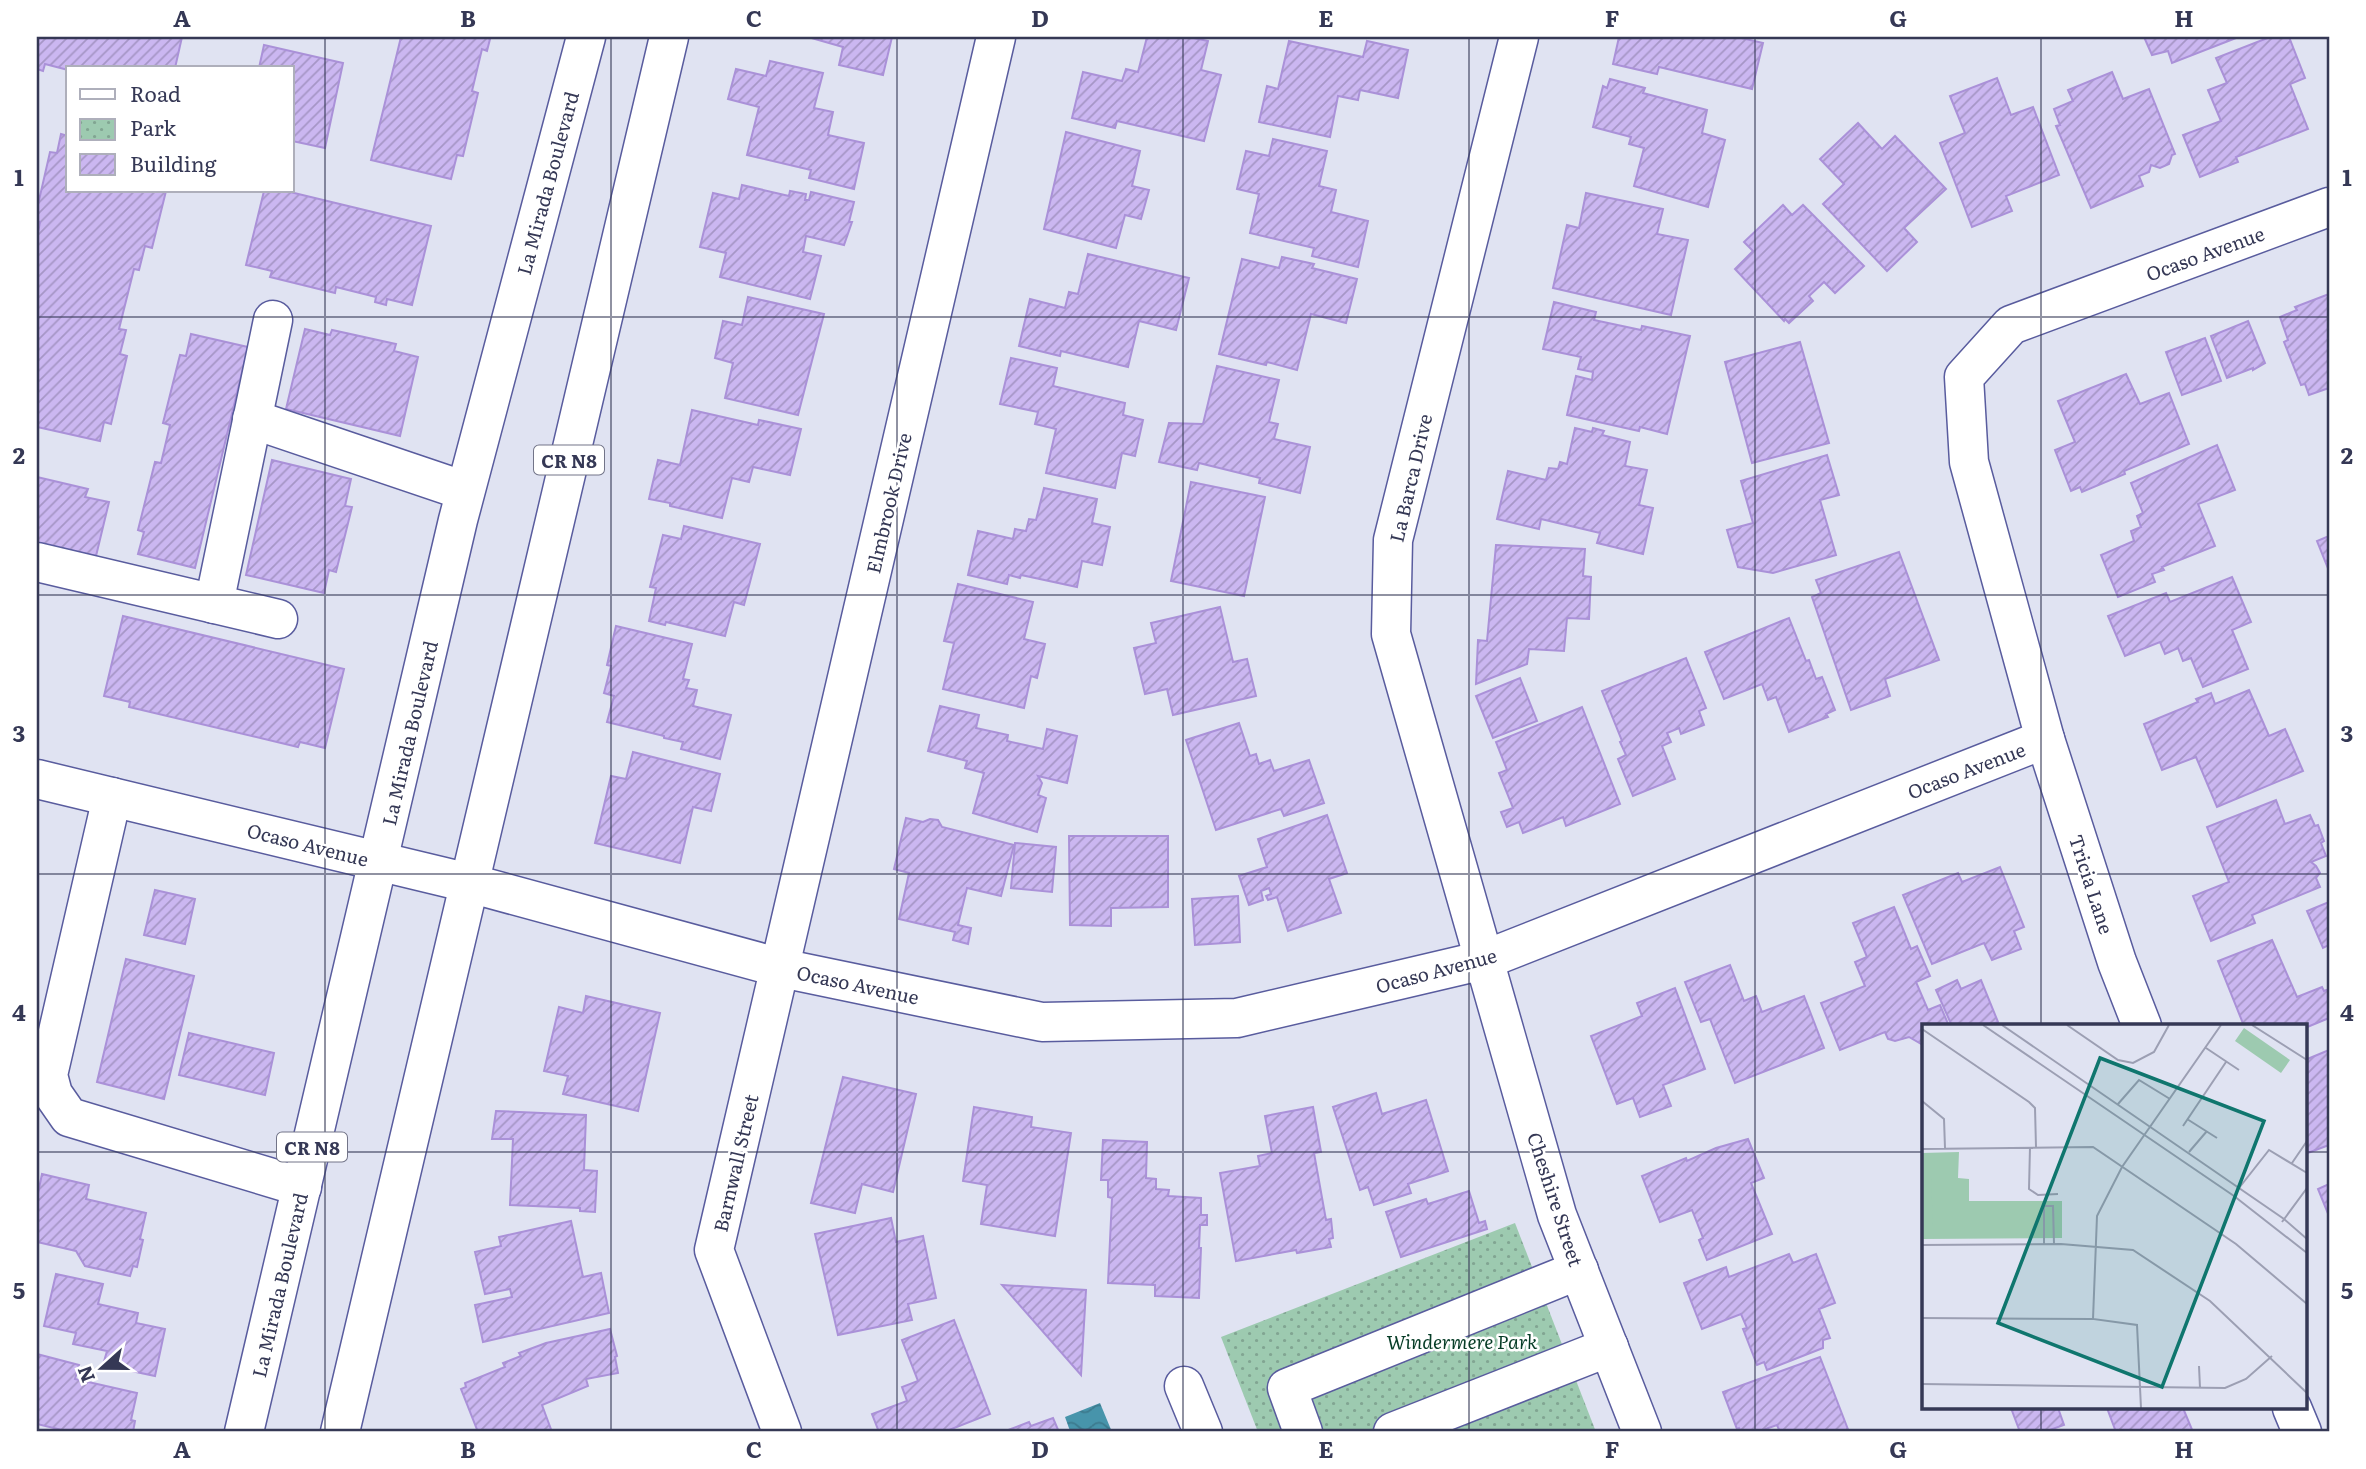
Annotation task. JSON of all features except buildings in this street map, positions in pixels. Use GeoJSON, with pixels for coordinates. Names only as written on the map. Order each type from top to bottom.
{"type":"FeatureCollection","features":[{"type":"Feature","properties":{"kind":"street","name":"La Mirada Boulevard"},"geometry":{"type":"LineString","coordinates":[[244,1432],[465,491],[586,37]]}},
{"type":"Feature","properties":{"kind":"street","name":"CR N8"},"geometry":{"type":"LineString","coordinates":[[340,1432],[669,37]]}},
{"type":"Feature","properties":{"kind":"street","name":"Elmbrook Drive"},"geometry":{"type":"LineString","coordinates":[[781,968],[996,37]]}},
{"type":"Feature","properties":{"kind":"street","name":"La Barca Drive"},"geometry":{"type":"LineString","coordinates":[[1484,960],[1391,634],[1393,540],[1519,37]]}},
{"type":"Feature","properties":{"kind":"street","name":"Ocaso Avenue"},"geometry":{"type":"LineString","coordinates":[[37,779],[469,883],[781,968],[1042,1022],[1237,1018],[1484,960],[2045,740],[1969,462],[1964,377],[2011,325],[2329,206]]}},
{"type":"Feature","properties":{"kind":"street"},"geometry":{"type":"LineString","coordinates":[[214,604],[273,320]]}},
{"type":"Feature","properties":{"kind":"street"},"geometry":{"type":"LineString","coordinates":[[252,419],[465,491]]}},
{"type":"Feature","properties":{"kind":"street"},"geometry":{"type":"LineString","coordinates":[[37,562],[278,619]]}},
{"type":"Feature","properties":{"kind":"street","name":"Tricia Lane"},"geometry":{"type":"LineString","coordinates":[[2045,740],[2117,962],[2141,1024]]}},
{"type":"Feature","properties":{"kind":"street"},"geometry":{"type":"LineString","coordinates":[[112,797],[48,1075],[53,1094],[69,1118],[302,1187]]}},
{"type":"Feature","properties":{"kind":"street","name":"Cheshire Street"},"geometry":{"type":"LineString","coordinates":[[1484,960],[1557,1215],[1642,1432]]}},
{"type":"Feature","properties":{"kind":"street","name":"Barnwall Street"},"geometry":{"type":"LineString","coordinates":[[781,968],[714,1250],[782,1432]]}},
{"type":"Feature","properties":{"kind":"street"},"geometry":{"type":"LineString","coordinates":[[1303,1432],[1287,1388],[1579,1270]]}},
{"type":"Feature","properties":{"kind":"street"},"geometry":{"type":"LineString","coordinates":[[1393,1432],[1609,1347]]}},
{"type":"Feature","properties":{"kind":"street"},"geometry":{"type":"LineString","coordinates":[[1184,1386],[1203,1432]]}},
{"type":"Feature","properties":{"kind":"street"},"geometry":{"type":"LineString","coordinates":[[2293,1410],[2302,1432]]}},
{"type":"Feature","properties":{"kind":"green space","name":"Windermere Park"},"geometry":{"type":"Polygon","coordinates":[[[1515,1223],[1596,1432],[1258,1432],[1221,1337],[1515,1223]]]}},
{"type":"Feature","properties":{"kind":"water"},"geometry":{"type":"Polygon","coordinates":[[[1100,1403],[1112,1432],[1070,1431],[1065,1417],[1100,1403]]]}}]}
